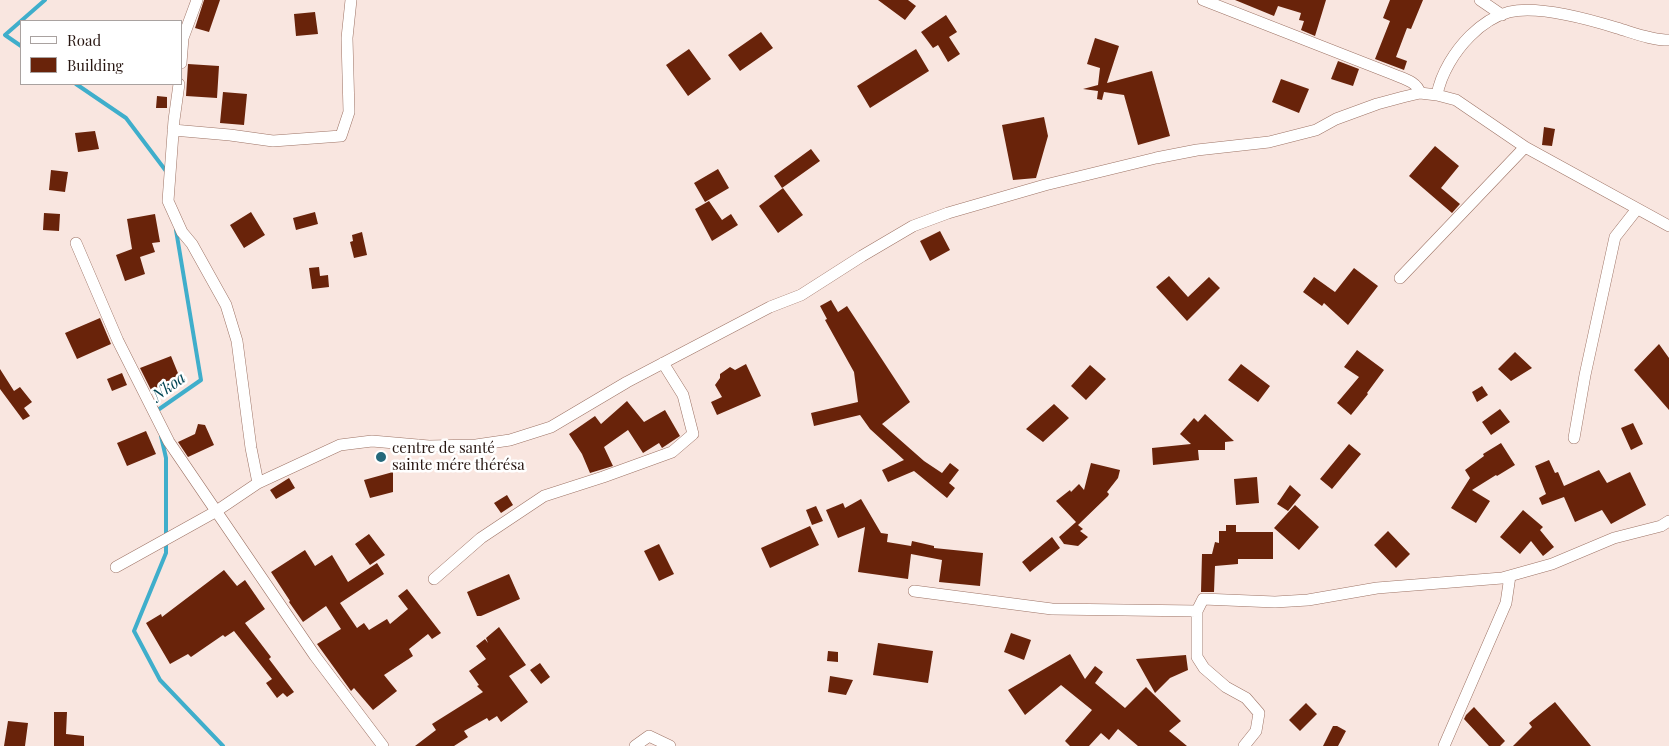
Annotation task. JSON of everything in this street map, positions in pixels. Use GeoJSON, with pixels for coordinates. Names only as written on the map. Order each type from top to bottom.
{"type":"FeatureCollection","features":[{"type":"Feature","properties":{"kind":"street"},"geometry":{"type":"LineString","coordinates":[[182,50],[183,38],[198,0]]}},
{"type":"Feature","properties":{"kind":"street"},"geometry":{"type":"LineString","coordinates":[[173,130],[273,141],[341,136],[349,112],[347,38],[351,0]]}},
{"type":"Feature","properties":{"kind":"street"},"geometry":{"type":"LineString","coordinates":[[1203,0],[1414,83],[1419,88],[1420,93]]}},
{"type":"Feature","properties":{"kind":"street"},"geometry":{"type":"LineString","coordinates":[[1480,0],[1502,15]]}},
{"type":"Feature","properties":{"kind":"street"},"geometry":{"type":"LineString","coordinates":[[1437,95],[1439,83],[1459,46],[1476,30],[1494,18],[1510,12],[1556,13],[1607,25],[1645,37],[1669,40]]}},
{"type":"Feature","properties":{"kind":"street"},"geometry":{"type":"LineString","coordinates":[[179,85],[173,130],[168,201],[182,232],[192,244],[226,305],[237,341],[251,448],[258,484]]}},
{"type":"Feature","properties":{"kind":"street"},"geometry":{"type":"LineString","coordinates":[[116,567],[215,512],[258,484],[340,445],[372,441],[429,446],[476,444],[510,440],[551,427],[626,382],[664,364],[770,307],[801,295],[913,226],[948,213],[1045,185],[1156,158],[1197,150],[1269,142],[1316,130],[1336,119],[1377,104],[1420,93],[1456,100],[1524,147],[1669,226]]}},
{"type":"Feature","properties":{"kind":"street"},"geometry":{"type":"LineString","coordinates":[[1400,278],[1524,147]]}},
{"type":"Feature","properties":{"kind":"street"},"geometry":{"type":"LineString","coordinates":[[1574,438],[1585,375],[1615,237],[1637,209]]}},
{"type":"Feature","properties":{"kind":"street"},"geometry":{"type":"LineString","coordinates":[[76,243],[118,341],[169,442],[315,656],[383,746]]}},
{"type":"Feature","properties":{"kind":"street"},"geometry":{"type":"LineString","coordinates":[[434,579],[481,538],[544,496],[672,452],[693,434],[683,396],[664,364]]}},
{"type":"Feature","properties":{"kind":"street"},"geometry":{"type":"LineString","coordinates":[[1244,746],[1256,731],[1259,713],[1246,698],[1226,687],[1204,668],[1197,657],[1197,611],[1202,599],[1275,602],[1308,600],[1377,588],[1502,578],[1552,564],[1614,538],[1661,526],[1669,521]]}},
{"type":"Feature","properties":{"kind":"street"},"geometry":{"type":"LineString","coordinates":[[1444,746],[1506,603],[1510,576]]}},
{"type":"Feature","properties":{"kind":"street"},"geometry":{"type":"LineString","coordinates":[[914,591],[1052,609],[1197,611]]}},
{"type":"Feature","properties":{"kind":"street"},"geometry":{"type":"LineString","coordinates":[[635,746],[649,736],[670,746]]}},
{"type":"Feature","properties":{"kind":"building"},"geometry":{"type":"Polygon","coordinates":[[[204,0],[220,0],[209,32],[195,28],[204,0]]]}},
{"type":"Feature","properties":{"kind":"building"},"geometry":{"type":"Polygon","coordinates":[[[878,0],[908,0],[916,6],[905,20],[878,0]]]}},
{"type":"Feature","properties":{"kind":"building"},"geometry":{"type":"Polygon","coordinates":[[[1235,0],[1326,0],[1315,36],[1301,30],[1304,21],[1299,20],[1301,13],[1278,6],[1274,16],[1235,0]]]}},
{"type":"Feature","properties":{"kind":"building"},"geometry":{"type":"Polygon","coordinates":[[[1390,0],[1423,0],[1411,29],[1407,28],[1396,57],[1407,61],[1404,70],[1375,59],[1390,21],[1383,18],[1390,0]]]}},
{"type":"Feature","properties":{"kind":"building"},"geometry":{"type":"Polygon","coordinates":[[[315,12],[318,34],[296,36],[294,14],[315,12]]]}},
{"type":"Feature","properties":{"kind":"building"},"geometry":{"type":"Polygon","coordinates":[[[946,15],[957,32],[949,37],[960,54],[948,62],[938,45],[933,48],[921,32],[946,15]]]}},
{"type":"Feature","properties":{"kind":"building"},"geometry":{"type":"Polygon","coordinates":[[[761,32],[773,48],[740,71],[728,55],[761,32]]]}},
{"type":"Feature","properties":{"kind":"building"},"geometry":{"type":"Polygon","coordinates":[[[1095,38],[1119,46],[1107,83],[1152,71],[1170,136],[1138,145],[1124,95],[1104,92],[1102,100],[1097,99],[1098,91],[1083,89],[1098,85],[1100,68],[1087,64],[1095,38]]]}},
{"type":"Feature","properties":{"kind":"building"},"geometry":{"type":"Polygon","coordinates":[[[689,49],[711,79],[688,96],[666,65],[689,49]]]}},
{"type":"Feature","properties":{"kind":"building"},"geometry":{"type":"Polygon","coordinates":[[[916,49],[929,71],[870,108],[857,86],[916,49]]]}},
{"type":"Feature","properties":{"kind":"building"},"geometry":{"type":"Polygon","coordinates":[[[1338,61],[1359,69],[1353,86],[1331,79],[1338,61]]]}},
{"type":"Feature","properties":{"kind":"building"},"geometry":{"type":"Polygon","coordinates":[[[188,64],[219,66],[217,98],[186,96],[188,64]]]}},
{"type":"Feature","properties":{"kind":"building"},"geometry":{"type":"Polygon","coordinates":[[[1281,79],[1309,89],[1299,113],[1272,102],[1281,79]]]}},
{"type":"Feature","properties":{"kind":"building"},"geometry":{"type":"Polygon","coordinates":[[[223,92],[247,94],[244,125],[220,123],[223,92]]]}},
{"type":"Feature","properties":{"kind":"building"},"geometry":{"type":"Polygon","coordinates":[[[157,96],[167,97],[167,108],[156,108],[157,96]]]}},
{"type":"Feature","properties":{"kind":"building"},"geometry":{"type":"Polygon","coordinates":[[[1044,117],[1048,136],[1036,178],[1013,180],[1002,125],[1044,117]]]}},
{"type":"Feature","properties":{"kind":"building"},"geometry":{"type":"Polygon","coordinates":[[[1544,127],[1555,129],[1552,146],[1542,145],[1544,127]]]}},
{"type":"Feature","properties":{"kind":"building"},"geometry":{"type":"Polygon","coordinates":[[[95,131],[99,149],[78,152],[75,133],[95,131]]]}},
{"type":"Feature","properties":{"kind":"building"},"geometry":{"type":"Polygon","coordinates":[[[1435,146],[1459,166],[1441,188],[1460,204],[1452,213],[1409,176],[1435,146]]]}},
{"type":"Feature","properties":{"kind":"building"},"geometry":{"type":"Polygon","coordinates":[[[811,149],[820,161],[782,188],[774,176],[811,149]]]}},
{"type":"Feature","properties":{"kind":"building"},"geometry":{"type":"Polygon","coordinates":[[[718,169],[729,188],[705,202],[694,183],[718,169]]]}},
{"type":"Feature","properties":{"kind":"building"},"geometry":{"type":"Polygon","coordinates":[[[51,170],[68,172],[65,192],[49,190],[51,170]]]}},
{"type":"Feature","properties":{"kind":"building"},"geometry":{"type":"Polygon","coordinates":[[[783,188],[803,215],[778,233],[759,206],[783,188]]]}},
{"type":"Feature","properties":{"kind":"building"},"geometry":{"type":"Polygon","coordinates":[[[709,201],[722,220],[731,214],[738,225],[712,241],[695,209],[709,201]]]}},
{"type":"Feature","properties":{"kind":"building"},"geometry":{"type":"Polygon","coordinates":[[[251,212],[265,235],[244,248],[230,225],[251,212]]]}},
{"type":"Feature","properties":{"kind":"building"},"geometry":{"type":"Polygon","coordinates":[[[315,212],[318,224],[296,230],[293,218],[315,212]]]}},
{"type":"Feature","properties":{"kind":"building"},"geometry":{"type":"Polygon","coordinates":[[[44,213],[60,214],[59,231],[43,230],[44,213]]]}},
{"type":"Feature","properties":{"kind":"building"},"geometry":{"type":"Polygon","coordinates":[[[155,214],[160,242],[152,243],[155,252],[140,257],[145,274],[125,281],[116,255],[132,249],[127,219],[155,214]]]}},
{"type":"Feature","properties":{"kind":"building"},"geometry":{"type":"Polygon","coordinates":[[[940,231],[950,250],[930,261],[920,241],[940,231]]]}},
{"type":"Feature","properties":{"kind":"building"},"geometry":{"type":"Polygon","coordinates":[[[362,232],[367,255],[354,258],[350,242],[353,241],[352,235],[362,232]]]}},
{"type":"Feature","properties":{"kind":"building"},"geometry":{"type":"Polygon","coordinates":[[[319,267],[320,276],[328,275],[329,287],[312,289],[309,268],[319,267]]]}},
{"type":"Feature","properties":{"kind":"building"},"geometry":{"type":"Polygon","coordinates":[[[1354,268],[1378,286],[1348,325],[1324,303],[1322,306],[1303,292],[1314,277],[1335,292],[1354,268]]]}},
{"type":"Feature","properties":{"kind":"building"},"geometry":{"type":"Polygon","coordinates":[[[1169,276],[1188,297],[1209,277],[1220,288],[1187,321],[1156,287],[1169,276]]]}},
{"type":"Feature","properties":{"kind":"building"},"geometry":{"type":"Polygon","coordinates":[[[831,300],[838,312],[847,306],[910,402],[882,424],[924,461],[942,473],[950,463],[959,470],[949,483],[955,488],[947,498],[914,471],[888,482],[882,470],[904,460],[870,429],[860,415],[814,426],[811,413],[858,402],[854,372],[825,320],[827,319],[820,306],[831,300]]]}},
{"type":"Feature","properties":{"kind":"building"},"geometry":{"type":"Polygon","coordinates":[[[100,318],[111,344],[77,359],[65,333],[100,318]]]}},
{"type":"Feature","properties":{"kind":"building"},"geometry":{"type":"Polygon","coordinates":[[[1659,344],[1669,358],[1669,410],[1634,370],[1659,344]]]}},
{"type":"Feature","properties":{"kind":"building"},"geometry":{"type":"Polygon","coordinates":[[[1357,350],[1384,370],[1351,415],[1337,403],[1359,377],[1344,367],[1357,350]]]}},
{"type":"Feature","properties":{"kind":"building"},"geometry":{"type":"Polygon","coordinates":[[[1515,352],[1532,368],[1511,381],[1498,369],[1515,352]]]}},
{"type":"Feature","properties":{"kind":"building"},"geometry":{"type":"Polygon","coordinates":[[[171,356],[182,383],[153,394],[140,368],[171,356]]]}},
{"type":"Feature","properties":{"kind":"building"},"geometry":{"type":"Polygon","coordinates":[[[746,364],[761,396],[717,415],[711,402],[722,397],[715,385],[720,378],[720,374],[730,367],[735,370],[746,364]]]}},
{"type":"Feature","properties":{"kind":"building"},"geometry":{"type":"Polygon","coordinates":[[[1241,364],[1270,386],[1258,402],[1228,380],[1241,364]]]}},
{"type":"Feature","properties":{"kind":"building"},"geometry":{"type":"Polygon","coordinates":[[[1090,365],[1106,379],[1086,400],[1071,386],[1090,365]]]}},
{"type":"Feature","properties":{"kind":"building"},"geometry":{"type":"Polygon","coordinates":[[[0,369],[14,391],[20,387],[32,402],[24,408],[30,416],[23,420],[0,389],[0,369]]]}},
{"type":"Feature","properties":{"kind":"building"},"geometry":{"type":"Polygon","coordinates":[[[122,373],[127,385],[112,391],[107,379],[122,373]]]}},
{"type":"Feature","properties":{"kind":"building"},"geometry":{"type":"Polygon","coordinates":[[[1482,386],[1488,395],[1477,402],[1472,392],[1482,386]]]}},
{"type":"Feature","properties":{"kind":"building"},"geometry":{"type":"Polygon","coordinates":[[[627,401],[644,422],[665,410],[680,436],[662,448],[659,443],[643,453],[628,430],[604,447],[613,466],[590,473],[582,454],[569,434],[595,416],[601,424],[627,401]]]}},
{"type":"Feature","properties":{"kind":"building"},"geometry":{"type":"Polygon","coordinates":[[[1054,404],[1069,418],[1043,442],[1026,429],[1054,404]]]}},
{"type":"Feature","properties":{"kind":"building"},"geometry":{"type":"Polygon","coordinates":[[[1500,409],[1510,422],[1491,435],[1482,422],[1500,409]]]}},
{"type":"Feature","properties":{"kind":"building"},"geometry":{"type":"Polygon","coordinates":[[[1205,414],[1234,441],[1225,442],[1225,450],[1198,450],[1199,460],[1153,465],[1152,448],[1191,444],[1180,434],[1194,418],[1198,422],[1205,414]]]}},
{"type":"Feature","properties":{"kind":"building"},"geometry":{"type":"Polygon","coordinates":[[[1633,423],[1643,444],[1631,450],[1621,428],[1633,423]]]}},
{"type":"Feature","properties":{"kind":"building"},"geometry":{"type":"Polygon","coordinates":[[[198,424],[205,425],[214,445],[188,457],[178,442],[195,434],[198,424]]]}},
{"type":"Feature","properties":{"kind":"building"},"geometry":{"type":"Polygon","coordinates":[[[146,431],[156,454],[127,466],[117,443],[146,431]]]}},
{"type":"Feature","properties":{"kind":"building"},"geometry":{"type":"Polygon","coordinates":[[[1501,443],[1515,465],[1472,490],[1490,501],[1476,523],[1451,508],[1470,478],[1465,470],[1484,456],[1483,454],[1501,443]]]}},
{"type":"Feature","properties":{"kind":"building"},"geometry":{"type":"Polygon","coordinates":[[[1349,444],[1361,454],[1332,489],[1320,479],[1349,444]]]}},
{"type":"Feature","properties":{"kind":"building"},"geometry":{"type":"Polygon","coordinates":[[[1549,460],[1555,473],[1558,472],[1564,486],[1599,470],[1607,483],[1630,472],[1646,505],[1611,524],[1602,510],[1575,522],[1564,497],[1542,505],[1539,498],[1546,494],[1535,466],[1549,460]]]}},
{"type":"Feature","properties":{"kind":"building"},"geometry":{"type":"Polygon","coordinates":[[[1091,463],[1120,470],[1118,478],[1107,492],[1108,496],[1078,525],[1083,529],[1080,531],[1088,537],[1078,546],[1064,544],[1059,537],[1076,522],[1056,501],[1070,490],[1071,492],[1079,484],[1084,490],[1091,463]]]}},
{"type":"Feature","properties":{"kind":"building"},"geometry":{"type":"Polygon","coordinates":[[[393,472],[393,492],[370,498],[364,480],[393,472]]]}},
{"type":"Feature","properties":{"kind":"building"},"geometry":{"type":"Polygon","coordinates":[[[1257,477],[1259,503],[1236,505],[1234,479],[1257,477]]]}},
{"type":"Feature","properties":{"kind":"building"},"geometry":{"type":"Polygon","coordinates":[[[289,478],[295,488],[276,499],[270,490],[289,478]]]}},
{"type":"Feature","properties":{"kind":"building"},"geometry":{"type":"Polygon","coordinates":[[[1290,485],[1301,495],[1288,511],[1277,504],[1290,485]]]}},
{"type":"Feature","properties":{"kind":"building"},"geometry":{"type":"Polygon","coordinates":[[[507,495],[513,505],[501,513],[494,503],[507,495]]]}},
{"type":"Feature","properties":{"kind":"building"},"geometry":{"type":"Polygon","coordinates":[[[861,499],[881,533],[888,534],[887,542],[911,546],[912,541],[934,546],[934,548],[983,553],[980,586],[939,582],[942,560],[911,554],[908,579],[858,572],[865,527],[838,538],[826,510],[843,503],[845,508],[861,499]]]}},
{"type":"Feature","properties":{"kind":"building"},"geometry":{"type":"Polygon","coordinates":[[[1295,505],[1319,527],[1299,550],[1274,528],[1295,505]]]}},
{"type":"Feature","properties":{"kind":"building"},"geometry":{"type":"Polygon","coordinates":[[[816,506],[823,521],[812,525],[806,510],[816,506]]]}},
{"type":"Feature","properties":{"kind":"building"},"geometry":{"type":"Polygon","coordinates":[[[1523,510],[1543,527],[1540,530],[1554,547],[1543,556],[1531,541],[1520,554],[1500,537],[1523,510]]]}},
{"type":"Feature","properties":{"kind":"building"},"geometry":{"type":"Polygon","coordinates":[[[1226,525],[1236,525],[1236,532],[1273,532],[1273,559],[1238,559],[1238,564],[1215,566],[1214,592],[1201,592],[1202,554],[1212,554],[1215,542],[1219,543],[1219,531],[1226,531],[1226,525]]]}},
{"type":"Feature","properties":{"kind":"building"},"geometry":{"type":"Polygon","coordinates":[[[810,526],[819,545],[770,568],[761,548],[810,526]]]}},
{"type":"Feature","properties":{"kind":"building"},"geometry":{"type":"Polygon","coordinates":[[[1388,531],[1410,554],[1396,568],[1374,545],[1388,531]]]}},
{"type":"Feature","properties":{"kind":"building"},"geometry":{"type":"Polygon","coordinates":[[[369,534],[385,555],[370,565],[355,544],[369,534]]]}},
{"type":"Feature","properties":{"kind":"building"},"geometry":{"type":"Polygon","coordinates":[[[1052,537],[1060,548],[1030,572],[1022,562],[1052,537]]]}},
{"type":"Feature","properties":{"kind":"building"},"geometry":{"type":"Polygon","coordinates":[[[659,544],[674,574],[659,581],[644,551],[659,544]]]}},
{"type":"Feature","properties":{"kind":"building"},"geometry":{"type":"Polygon","coordinates":[[[305,550],[315,566],[332,555],[348,582],[377,563],[384,574],[340,603],[357,628],[364,623],[369,630],[387,619],[390,624],[408,609],[398,596],[407,589],[441,633],[432,639],[428,634],[409,649],[413,656],[384,675],[397,691],[373,710],[354,688],[351,691],[317,644],[341,629],[326,606],[303,622],[271,572],[305,550]]]}},
{"type":"Feature","properties":{"kind":"building"},"geometry":{"type":"Polygon","coordinates":[[[224,570],[237,586],[245,580],[265,609],[245,623],[271,657],[269,659],[294,692],[287,697],[283,693],[277,698],[266,683],[272,679],[234,631],[225,637],[223,635],[191,657],[188,654],[170,664],[146,623],[161,614],[162,617],[224,570]]]}},
{"type":"Feature","properties":{"kind":"building"},"geometry":{"type":"Polygon","coordinates":[[[509,574],[520,599],[477,616],[467,592],[509,574]]]}},
{"type":"Feature","properties":{"kind":"building"},"geometry":{"type":"Polygon","coordinates":[[[499,627],[526,665],[509,676],[528,702],[501,722],[497,716],[489,721],[487,718],[464,731],[468,737],[454,746],[415,746],[436,730],[432,724],[483,692],[477,686],[479,685],[469,671],[486,659],[476,646],[485,639],[488,643],[486,638],[499,627]]]}},
{"type":"Feature","properties":{"kind":"building"},"geometry":{"type":"Polygon","coordinates":[[[1011,633],[1031,640],[1024,660],[1004,652],[1011,633]]]}},
{"type":"Feature","properties":{"kind":"building"},"geometry":{"type":"Polygon","coordinates":[[[878,643],[933,651],[928,683],[873,675],[878,643]]]}},
{"type":"Feature","properties":{"kind":"building"},"geometry":{"type":"Polygon","coordinates":[[[828,651],[838,652],[838,662],[827,661],[828,651]]]}},
{"type":"Feature","properties":{"kind":"building"},"geometry":{"type":"Polygon","coordinates":[[[1070,654],[1085,679],[1095,666],[1103,672],[1095,683],[1125,708],[1146,687],[1181,721],[1169,731],[1187,746],[1138,746],[1118,729],[1109,740],[1101,733],[1089,746],[1070,746],[1065,741],[1092,710],[1061,685],[1025,715],[1008,690],[1070,654]]]}},
{"type":"Feature","properties":{"kind":"building"},"geometry":{"type":"Polygon","coordinates":[[[1186,655],[1188,670],[1170,678],[1155,693],[1136,659],[1186,655]]]}},
{"type":"Feature","properties":{"kind":"building"},"geometry":{"type":"Polygon","coordinates":[[[540,663],[550,677],[541,684],[530,670],[540,663]]]}},
{"type":"Feature","properties":{"kind":"building"},"geometry":{"type":"Polygon","coordinates":[[[830,676],[853,680],[846,695],[828,692],[830,676]]]}},
{"type":"Feature","properties":{"kind":"building"},"geometry":{"type":"Polygon","coordinates":[[[1555,702],[1591,746],[1513,746],[1532,727],[1529,723],[1555,702]]]}},
{"type":"Feature","properties":{"kind":"building"},"geometry":{"type":"Polygon","coordinates":[[[1306,703],[1317,714],[1300,731],[1289,720],[1306,703]]]}},
{"type":"Feature","properties":{"kind":"building"},"geometry":{"type":"Polygon","coordinates":[[[1474,707],[1505,741],[1500,746],[1489,746],[1464,719],[1474,707]]]}},
{"type":"Feature","properties":{"kind":"building"},"geometry":{"type":"Polygon","coordinates":[[[54,712],[67,712],[66,734],[84,736],[84,746],[54,746],[54,712]]]}},
{"type":"Feature","properties":{"kind":"building"},"geometry":{"type":"Polygon","coordinates":[[[8,721],[28,723],[25,746],[4,746],[8,721]]]}},
{"type":"Feature","properties":{"kind":"building"},"geometry":{"type":"Polygon","coordinates":[[[1333,726],[1346,731],[1338,746],[1323,746],[1333,726]]]}},
{"type":"Feature","properties":{"kind":"waterway","name":"Nkoa"},"geometry":{"type":"LineString","coordinates":[[22,20],[45,0]]}},
{"type":"Feature","properties":{"kind":"waterway","name":"Nkoa"},"geometry":{"type":"LineString","coordinates":[[20,22],[5,35],[20,45]]}},
{"type":"Feature","properties":{"kind":"waterway","name":"Nkoa"},"geometry":{"type":"LineString","coordinates":[[77,85],[126,118],[166,171]]}},
{"type":"Feature","properties":{"kind":"waterway","name":"Nkoa"},"geometry":{"type":"LineString","coordinates":[[155,412],[201,380],[176,230]]}},
{"type":"Feature","properties":{"kind":"waterway","name":"Nkoa"},"geometry":{"type":"LineString","coordinates":[[161,436],[166,458],[166,536]]}},
{"type":"Feature","properties":{"kind":"waterway","name":"Nkoa"},"geometry":{"type":"LineString","coordinates":[[166,543],[166,553],[134,631],[160,680],[223,746]]}},
{"type":"Feature","properties":{"kind":"place","name":"centre de santé sainte mére thérésa"},"geometry":{"type":"Point","coordinates":[381,457]}}]}
